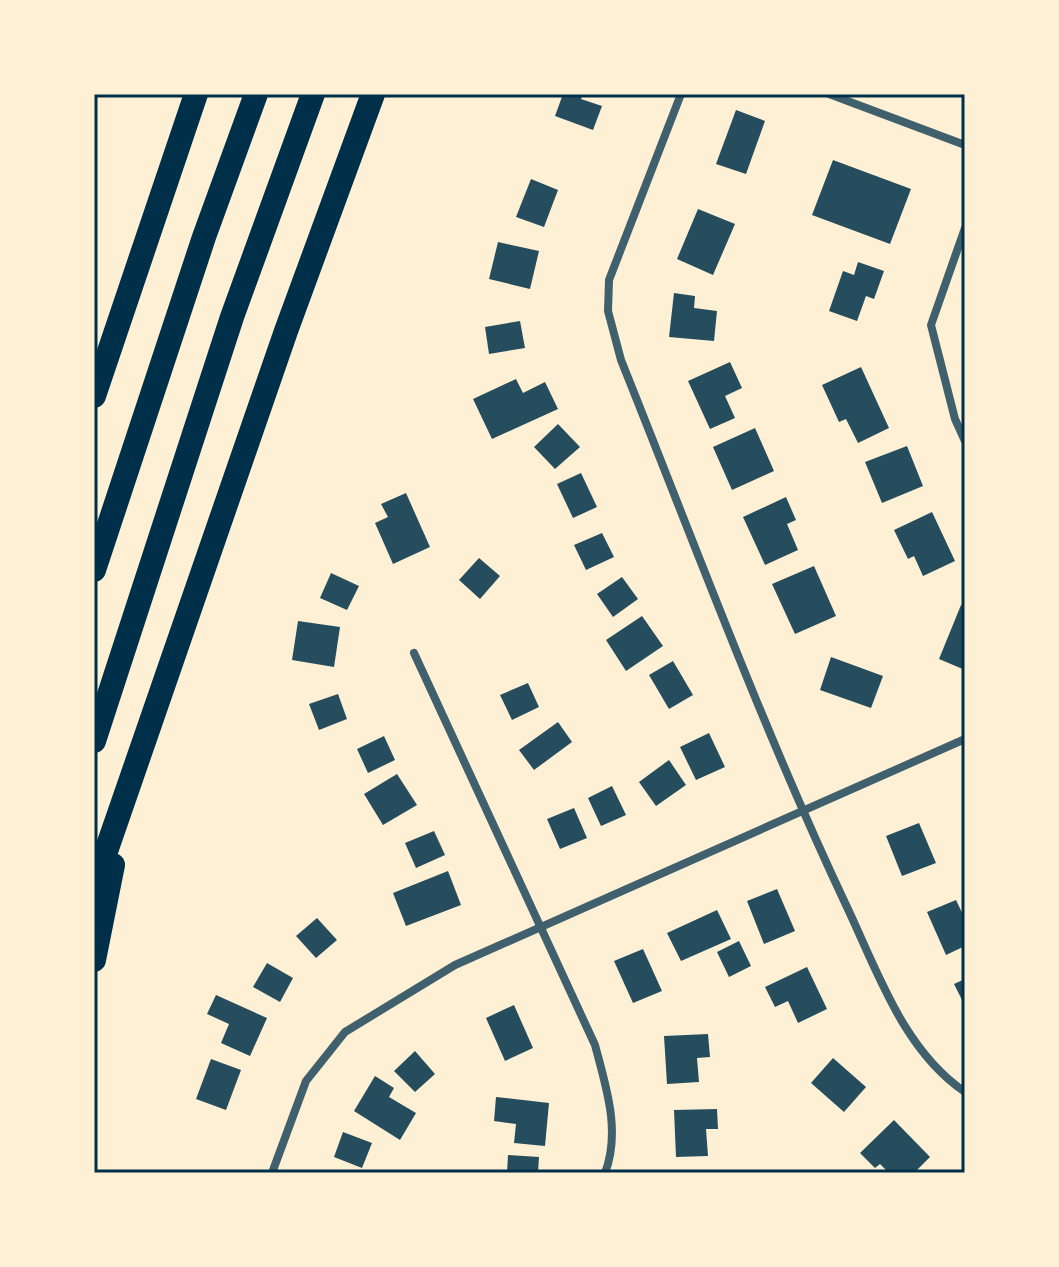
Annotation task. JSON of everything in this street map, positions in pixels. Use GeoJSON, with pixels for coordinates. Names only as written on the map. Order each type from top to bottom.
{"type":"FeatureCollection","features":[{"type":"Feature","properties":{"kind":"highway"},"geometry":{"type":"LineString","coordinates":[[94,396],[196,94]]}},
{"type":"Feature","properties":{"kind":"highway"},"geometry":{"type":"LineString","coordinates":[[94,570],[186,291],[256,94]]}},
{"type":"Feature","properties":{"kind":"highway"},"geometry":{"type":"LineString","coordinates":[[94,741],[246,275],[313,94]]}},
{"type":"Feature","properties":{"kind":"highway"},"geometry":{"type":"LineString","coordinates":[[94,886],[295,304],[373,94]]}},
{"type":"Feature","properties":{"kind":"highway"},"geometry":{"type":"LineString","coordinates":[[94,960],[131,777]]}},
{"type":"Feature","properties":{"kind":"street"},"geometry":{"type":"LineString","coordinates":[[681,94],[609,280],[608,311],[621,360],[802,811],[905,1029],[950,1082],[965,1092]]}},
{"type":"Feature","properties":{"kind":"street"},"geometry":{"type":"LineString","coordinates":[[829,94],[965,145]]}},
{"type":"Feature","properties":{"kind":"street"},"geometry":{"type":"LineString","coordinates":[[965,228],[931,325],[955,419],[965,441]]}},
{"type":"Feature","properties":{"kind":"street"},"geometry":{"type":"LineString","coordinates":[[414,653],[595,1045],[611,1105],[610,1158],[605,1173]]}},
{"type":"Feature","properties":{"kind":"street"},"geometry":{"type":"LineString","coordinates":[[272,1173],[306,1081],[345,1032],[455,965],[965,739]]}},
{"type":"Feature","properties":{"kind":"building"},"geometry":{"type":"Polygon","coordinates":[[[563,94],[583,94],[581,99],[602,106],[593,130],[555,116],[563,94]]]}},
{"type":"Feature","properties":{"kind":"building"},"geometry":{"type":"Polygon","coordinates":[[[736,110],[765,121],[746,174],[716,164],[736,110]]]}},
{"type":"Feature","properties":{"kind":"building"},"geometry":{"type":"Polygon","coordinates":[[[833,160],[911,189],[890,244],[812,215],[833,160]]]}},
{"type":"Feature","properties":{"kind":"building"},"geometry":{"type":"Polygon","coordinates":[[[531,179],[558,190],[544,227],[516,217],[531,179]]]}},
{"type":"Feature","properties":{"kind":"building"},"geometry":{"type":"Polygon","coordinates":[[[698,209],[735,224],[713,275],[677,259],[698,209]]]}},
{"type":"Feature","properties":{"kind":"building"},"geometry":{"type":"Polygon","coordinates":[[[498,242],[539,251],[530,289],[489,279],[498,242]]]}},
{"type":"Feature","properties":{"kind":"building"},"geometry":{"type":"Polygon","coordinates":[[[858,262],[884,271],[874,299],[866,296],[857,321],[829,311],[843,271],[854,275],[858,262]]]}},
{"type":"Feature","properties":{"kind":"building"},"geometry":{"type":"Polygon","coordinates":[[[674,293],[695,296],[694,308],[717,311],[714,341],[669,337],[674,293]]]}},
{"type":"Feature","properties":{"kind":"building"},"geometry":{"type":"Polygon","coordinates":[[[520,321],[525,348],[489,354],[485,327],[520,321]]]}},
{"type":"Feature","properties":{"kind":"building"},"geometry":{"type":"Polygon","coordinates":[[[730,362],[742,388],[725,396],[735,418],[710,429],[688,381],[730,362]]]}},
{"type":"Feature","properties":{"kind":"building"},"geometry":{"type":"Polygon","coordinates":[[[861,367],[889,428],[858,443],[846,419],[839,422],[822,385],[861,367]]]}},
{"type":"Feature","properties":{"kind":"building"},"geometry":{"type":"Polygon","coordinates":[[[516,379],[523,393],[545,382],[558,409],[492,439],[473,399],[516,379]]]}},
{"type":"Feature","properties":{"kind":"building"},"geometry":{"type":"Polygon","coordinates":[[[558,424],[580,447],[555,469],[534,447],[558,424]]]}},
{"type":"Feature","properties":{"kind":"building"},"geometry":{"type":"Polygon","coordinates":[[[755,428],[774,471],[732,490],[713,447],[755,428]]]}},
{"type":"Feature","properties":{"kind":"building"},"geometry":{"type":"Polygon","coordinates":[[[907,446],[923,486],[882,503],[865,462],[907,446]]]}},
{"type":"Feature","properties":{"kind":"building"},"geometry":{"type":"Polygon","coordinates":[[[581,473],[597,507],[573,518],[557,484],[581,473]]]}},
{"type":"Feature","properties":{"kind":"building"},"geometry":{"type":"Polygon","coordinates":[[[406,493],[430,547],[393,564],[375,523],[388,517],[381,504],[406,493]]]}},
{"type":"Feature","properties":{"kind":"building"},"geometry":{"type":"Polygon","coordinates":[[[786,497],[796,520],[787,524],[798,550],[765,565],[743,517],[786,497]]]}},
{"type":"Feature","properties":{"kind":"building"},"geometry":{"type":"Polygon","coordinates":[[[932,512],[955,561],[923,576],[914,556],[908,559],[894,530],[932,512]]]}},
{"type":"Feature","properties":{"kind":"building"},"geometry":{"type":"Polygon","coordinates":[[[602,533],[614,557],[586,570],[574,545],[602,533]]]}},
{"type":"Feature","properties":{"kind":"building"},"geometry":{"type":"Polygon","coordinates":[[[479,558],[500,576],[480,599],[459,580],[479,558]]]}},
{"type":"Feature","properties":{"kind":"building"},"geometry":{"type":"Polygon","coordinates":[[[814,566],[836,616],[795,634],[772,584],[814,566]]]}},
{"type":"Feature","properties":{"kind":"building"},"geometry":{"type":"Polygon","coordinates":[[[331,573],[359,586],[347,610],[320,598],[331,573]]]}},
{"type":"Feature","properties":{"kind":"building"},"geometry":{"type":"Polygon","coordinates":[[[622,577],[638,599],[613,617],[597,594],[622,577]]]}},
{"type":"Feature","properties":{"kind":"building"},"geometry":{"type":"Polygon","coordinates":[[[961,605],[965,606],[965,670],[939,659],[961,605]]]}},
{"type":"Feature","properties":{"kind":"building"},"geometry":{"type":"Polygon","coordinates":[[[642,616],[663,646],[626,671],[606,640],[642,616]]]}},
{"type":"Feature","properties":{"kind":"building"},"geometry":{"type":"Polygon","coordinates":[[[298,621],[340,627],[334,667],[292,660],[298,621]]]}},
{"type":"Feature","properties":{"kind":"building"},"geometry":{"type":"Polygon","coordinates":[[[831,657],[883,676],[871,708],[820,690],[831,657]]]}},
{"type":"Feature","properties":{"kind":"building"},"geometry":{"type":"Polygon","coordinates":[[[673,661],[693,695],[669,709],[649,675],[673,661]]]}},
{"type":"Feature","properties":{"kind":"building"},"geometry":{"type":"Polygon","coordinates":[[[528,683],[539,707],[512,720],[500,695],[528,683]]]}},
{"type":"Feature","properties":{"kind":"building"},"geometry":{"type":"Polygon","coordinates":[[[338,694],[347,719],[319,730],[309,704],[338,694]]]}},
{"type":"Feature","properties":{"kind":"building"},"geometry":{"type":"Polygon","coordinates":[[[558,722],[572,742],[534,770],[519,750],[558,722]]]}},
{"type":"Feature","properties":{"kind":"building"},"geometry":{"type":"Polygon","coordinates":[[[709,733],[725,767],[696,780],[680,747],[709,733]]]}},
{"type":"Feature","properties":{"kind":"building"},"geometry":{"type":"Polygon","coordinates":[[[384,736],[395,760],[368,773],[357,749],[384,736]]]}},
{"type":"Feature","properties":{"kind":"building"},"geometry":{"type":"Polygon","coordinates":[[[669,760],[686,785],[656,806],[639,782],[669,760]]]}},
{"type":"Feature","properties":{"kind":"building"},"geometry":{"type":"Polygon","coordinates":[[[397,774],[417,805],[383,825],[364,794],[397,774]]]}},
{"type":"Feature","properties":{"kind":"building"},"geometry":{"type":"Polygon","coordinates":[[[612,786],[626,815],[601,826],[588,798],[612,786]]]}},
{"type":"Feature","properties":{"kind":"building"},"geometry":{"type":"Polygon","coordinates":[[[574,808],[587,838],[560,849],[547,819],[574,808]]]}},
{"type":"Feature","properties":{"kind":"building"},"geometry":{"type":"Polygon","coordinates":[[[919,823],[936,863],[902,876],[886,836],[919,823]]]}},
{"type":"Feature","properties":{"kind":"building"},"geometry":{"type":"Polygon","coordinates":[[[434,831],[445,855],[416,868],[405,843],[434,831]]]}},
{"type":"Feature","properties":{"kind":"building"},"geometry":{"type":"Polygon","coordinates":[[[448,871],[461,905],[406,926],[393,893],[448,871]]]}},
{"type":"Feature","properties":{"kind":"building"},"geometry":{"type":"Polygon","coordinates":[[[777,889],[795,931],[764,944],[747,901],[777,889]]]}},
{"type":"Feature","properties":{"kind":"building"},"geometry":{"type":"Polygon","coordinates":[[[956,900],[965,919],[965,946],[946,955],[927,912],[956,900]]]}},
{"type":"Feature","properties":{"kind":"building"},"geometry":{"type":"Polygon","coordinates":[[[717,910],[731,939],[681,961],[667,933],[717,910]]]}},
{"type":"Feature","properties":{"kind":"building"},"geometry":{"type":"Polygon","coordinates":[[[317,918],[337,940],[316,958],[296,936],[317,918]]]}},
{"type":"Feature","properties":{"kind":"building"},"geometry":{"type":"Polygon","coordinates":[[[739,941],[751,966],[729,977],[717,952],[739,941]]]}},
{"type":"Feature","properties":{"kind":"building"},"geometry":{"type":"Polygon","coordinates":[[[643,949],[662,991],[633,1003],[614,961],[643,949]]]}},
{"type":"Feature","properties":{"kind":"building"},"geometry":{"type":"Polygon","coordinates":[[[267,963],[293,978],[280,1002],[253,987],[267,963]]]}},
{"type":"Feature","properties":{"kind":"building"},"geometry":{"type":"Polygon","coordinates":[[[807,967],[827,1009],[798,1023],[788,1001],[775,1007],[765,987],[807,967]]]}},
{"type":"Feature","properties":{"kind":"building"},"geometry":{"type":"Polygon","coordinates":[[[965,979],[965,1006],[954,984],[965,979]]]}},
{"type":"Feature","properties":{"kind":"building"},"geometry":{"type":"Polygon","coordinates":[[[216,995],[267,1018],[250,1056],[221,1043],[229,1024],[207,1014],[216,995]]]}},
{"type":"Feature","properties":{"kind":"building"},"geometry":{"type":"Polygon","coordinates":[[[514,1005],[533,1048],[505,1061],[486,1018],[514,1005]]]}},
{"type":"Feature","properties":{"kind":"building"},"geometry":{"type":"Polygon","coordinates":[[[708,1034],[710,1057],[697,1058],[699,1082],[667,1084],[664,1036],[708,1034]]]}},
{"type":"Feature","properties":{"kind":"building"},"geometry":{"type":"Polygon","coordinates":[[[415,1051],[435,1074],[415,1092],[394,1071],[415,1051]]]}},
{"type":"Feature","properties":{"kind":"building"},"geometry":{"type":"Polygon","coordinates":[[[833,1058],[866,1087],[844,1112],[811,1083],[833,1058]]]}},
{"type":"Feature","properties":{"kind":"building"},"geometry":{"type":"Polygon","coordinates":[[[211,1059],[241,1070],[226,1110],[196,1099],[211,1059]]]}},
{"type":"Feature","properties":{"kind":"building"},"geometry":{"type":"Polygon","coordinates":[[[375,1076],[394,1088],[389,1097],[416,1113],[400,1140],[354,1111],[375,1076]]]}},
{"type":"Feature","properties":{"kind":"building"},"geometry":{"type":"Polygon","coordinates":[[[496,1097],[549,1103],[545,1146],[514,1143],[516,1124],[494,1121],[496,1097]]]}},
{"type":"Feature","properties":{"kind":"building"},"geometry":{"type":"Polygon","coordinates":[[[717,1109],[718,1129],[706,1129],[708,1156],[676,1157],[674,1110],[717,1109]]]}},
{"type":"Feature","properties":{"kind":"building"},"geometry":{"type":"Polygon","coordinates":[[[894,1120],[930,1157],[914,1173],[889,1173],[880,1164],[875,1168],[860,1153],[894,1120]]]}},
{"type":"Feature","properties":{"kind":"building"},"geometry":{"type":"Polygon","coordinates":[[[343,1132],[372,1143],[362,1168],[334,1157],[343,1132]]]}},
{"type":"Feature","properties":{"kind":"building"},"geometry":{"type":"Polygon","coordinates":[[[508,1155],[539,1157],[538,1173],[507,1173],[508,1155]]]}}]}
